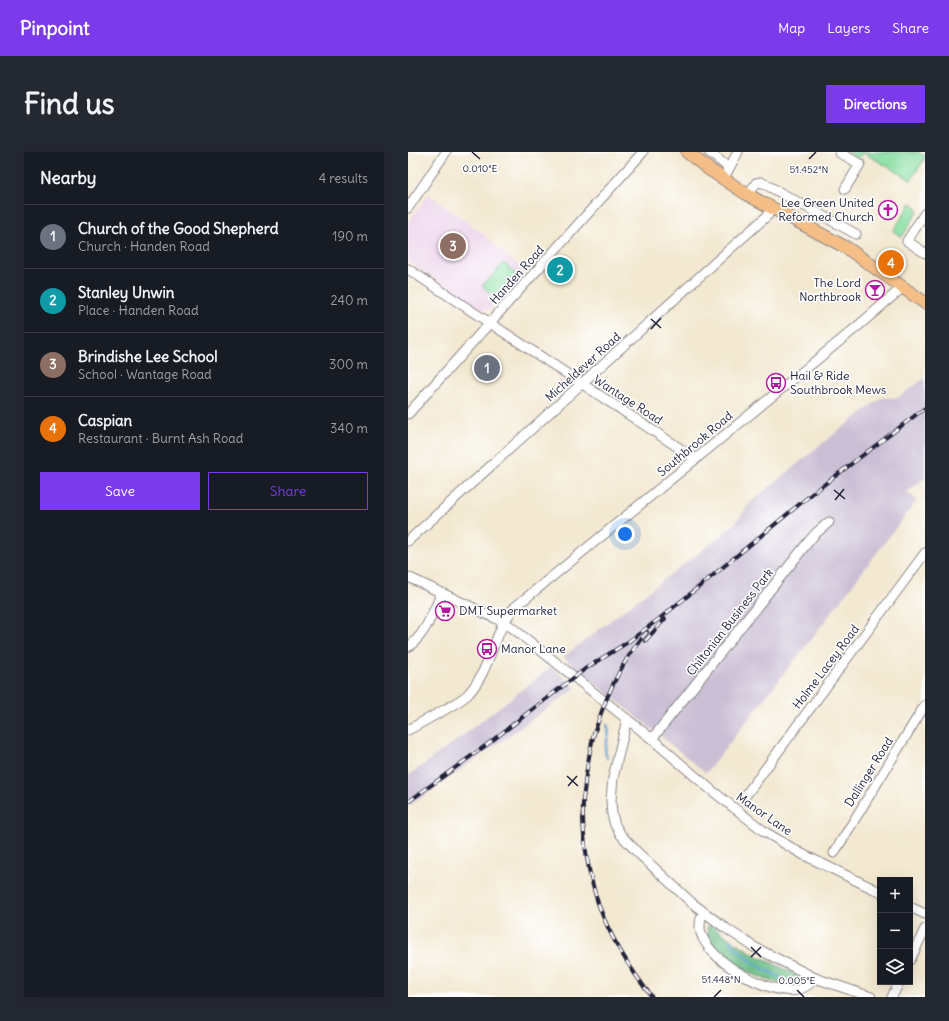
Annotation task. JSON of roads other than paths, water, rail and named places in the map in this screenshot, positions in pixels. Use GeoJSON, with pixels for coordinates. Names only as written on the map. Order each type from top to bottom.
{"type":"FeatureCollection","features":[{"type":"Feature","properties":{"kind":"main road"},"geometry":{"type":"LineString","coordinates":[[687,152],[726,174],[748,194],[847,248],[925,303]]}},
{"type":"Feature","properties":{"kind":"street"},"geometry":{"type":"LineString","coordinates":[[408,208],[446,152]]}},
{"type":"Feature","properties":{"kind":"street","name":"Handen Road"},"geometry":{"type":"LineString","coordinates":[[408,414],[643,152]]}},
{"type":"Feature","properties":{"kind":"street"},"geometry":{"type":"LineString","coordinates":[[709,152],[726,174],[738,152]]}},
{"type":"Feature","properties":{"kind":"street"},"geometry":{"type":"LineString","coordinates":[[840,152],[862,160],[846,189]]}},
{"type":"Feature","properties":{"kind":"street"},"geometry":{"type":"LineString","coordinates":[[748,194],[756,183],[761,182],[856,234]]}},
{"type":"Feature","properties":{"kind":"street","name":"Micheldever Road"},"geometry":{"type":"LineString","coordinates":[[408,541],[767,216],[772,208]]}},
{"type":"Feature","properties":{"kind":"street"},"geometry":{"type":"LineString","coordinates":[[925,213],[907,241],[925,253]]}},
{"type":"Feature","properties":{"kind":"street"},"geometry":{"type":"LineString","coordinates":[[834,242],[842,226]]}},
{"type":"Feature","properties":{"kind":"street","name":"Wantage Road"},"geometry":{"type":"LineString","coordinates":[[408,269],[696,459]]}},
{"type":"Feature","properties":{"kind":"street","name":"Southbrook Road"},"geometry":{"type":"LineString","coordinates":[[408,730],[455,704],[468,695],[481,675],[504,622],[515,607],[903,287]]}},
{"type":"Feature","properties":{"kind":"street","name":"Chiltonian Business Park"},"geometry":{"type":"LineString","coordinates":[[652,739],[809,541],[829,522]]}},
{"type":"Feature","properties":{"kind":"street","name":"Holme Lacey Road"},"geometry":{"type":"LineString","coordinates":[[746,795],[925,553]]}},
{"type":"Feature","properties":{"kind":"street","name":"Manor Lane"},"geometry":{"type":"LineString","coordinates":[[408,578],[504,622],[652,739],[710,789],[764,832],[808,857],[877,891]]}},
{"type":"Feature","properties":{"kind":"street"},"geometry":{"type":"LineString","coordinates":[[408,647],[420,637],[442,593]]}},
{"type":"Feature","properties":{"kind":"street","name":"Dallinger Road"},"geometry":{"type":"LineString","coordinates":[[834,852],[925,705]]}},
{"type":"Feature","properties":{"kind":"street"},"geometry":{"type":"LineString","coordinates":[[627,719],[613,778],[611,800],[612,814],[615,825],[621,835],[637,852],[704,914],[754,947],[815,978],[872,997]]}},
{"type":"Feature","properties":{"kind":"street"},"geometry":{"type":"LineString","coordinates":[[913,908],[925,914]]}},
{"type":"Feature","properties":{"kind":"street"},"geometry":{"type":"LineString","coordinates":[[704,914],[700,920],[700,930],[705,943],[719,958],[741,975],[784,990],[797,990],[808,986],[815,978]]}},
{"type":"Feature","properties":{"kind":"street"},"geometry":{"type":"LineString","coordinates":[[913,954],[925,929]]}},
{"type":"Feature","properties":{"kind":"street"},"geometry":{"type":"LineString","coordinates":[[892,997],[898,985]]}},
{"type":"Feature","properties":{"kind":"waterway"},"geometry":{"type":"LineString","coordinates":[[607,725],[609,733],[605,750],[607,758]]}},
{"type":"Feature","properties":{"kind":"waterway"},"geometry":{"type":"LineString","coordinates":[[732,940],[730,941],[737,949],[749,959],[789,984]]}},
{"type":"Feature","properties":{"kind":"railway"},"geometry":{"type":"LineString","coordinates":[[408,802],[485,746],[585,669],[628,642],[659,619],[813,493],[925,408]]}},
{"type":"Feature","properties":{"kind":"railway"},"geometry":{"type":"LineString","coordinates":[[645,641],[665,619]]}},
{"type":"Feature","properties":{"kind":"railway"},"geometry":{"type":"LineString","coordinates":[[647,632],[624,664],[606,700],[593,738],[590,752],[585,781],[583,815],[586,854],[599,906],[609,930],[622,953],[636,976],[652,997]]}},
{"type":"Feature","properties":{"kind":"place","name":"Lee Green United Reformed Church"},"geometry":{"type":"Point","coordinates":[888,210]}},
{"type":"Feature","properties":{"kind":"place","name":"Brindishe Lee School"},"geometry":{"type":"Point","coordinates":[453,246]}},
{"type":"Feature","properties":{"kind":"place","name":"Caspian"},"geometry":{"type":"Point","coordinates":[891,263]}},
{"type":"Feature","properties":{"kind":"place","name":"Stanley Unwin"},"geometry":{"type":"Point","coordinates":[560,270]}},
{"type":"Feature","properties":{"kind":"place","name":"The Lord Northbrook"},"geometry":{"type":"Point","coordinates":[875,290]}},
{"type":"Feature","properties":{"kind":"place","name":"Church of the Good Shepherd"},"geometry":{"type":"Point","coordinates":[487,368]}},
{"type":"Feature","properties":{"kind":"place","name":"Hail & Ride Southbrook Mews"},"geometry":{"type":"Point","coordinates":[776,383]}},
{"type":"Feature","properties":{"kind":"place","name":"DMT Supermarket"},"geometry":{"type":"Point","coordinates":[445,611]}},
{"type":"Feature","properties":{"kind":"place","name":"Manor Lane"},"geometry":{"type":"Point","coordinates":[487,649]}}]}
